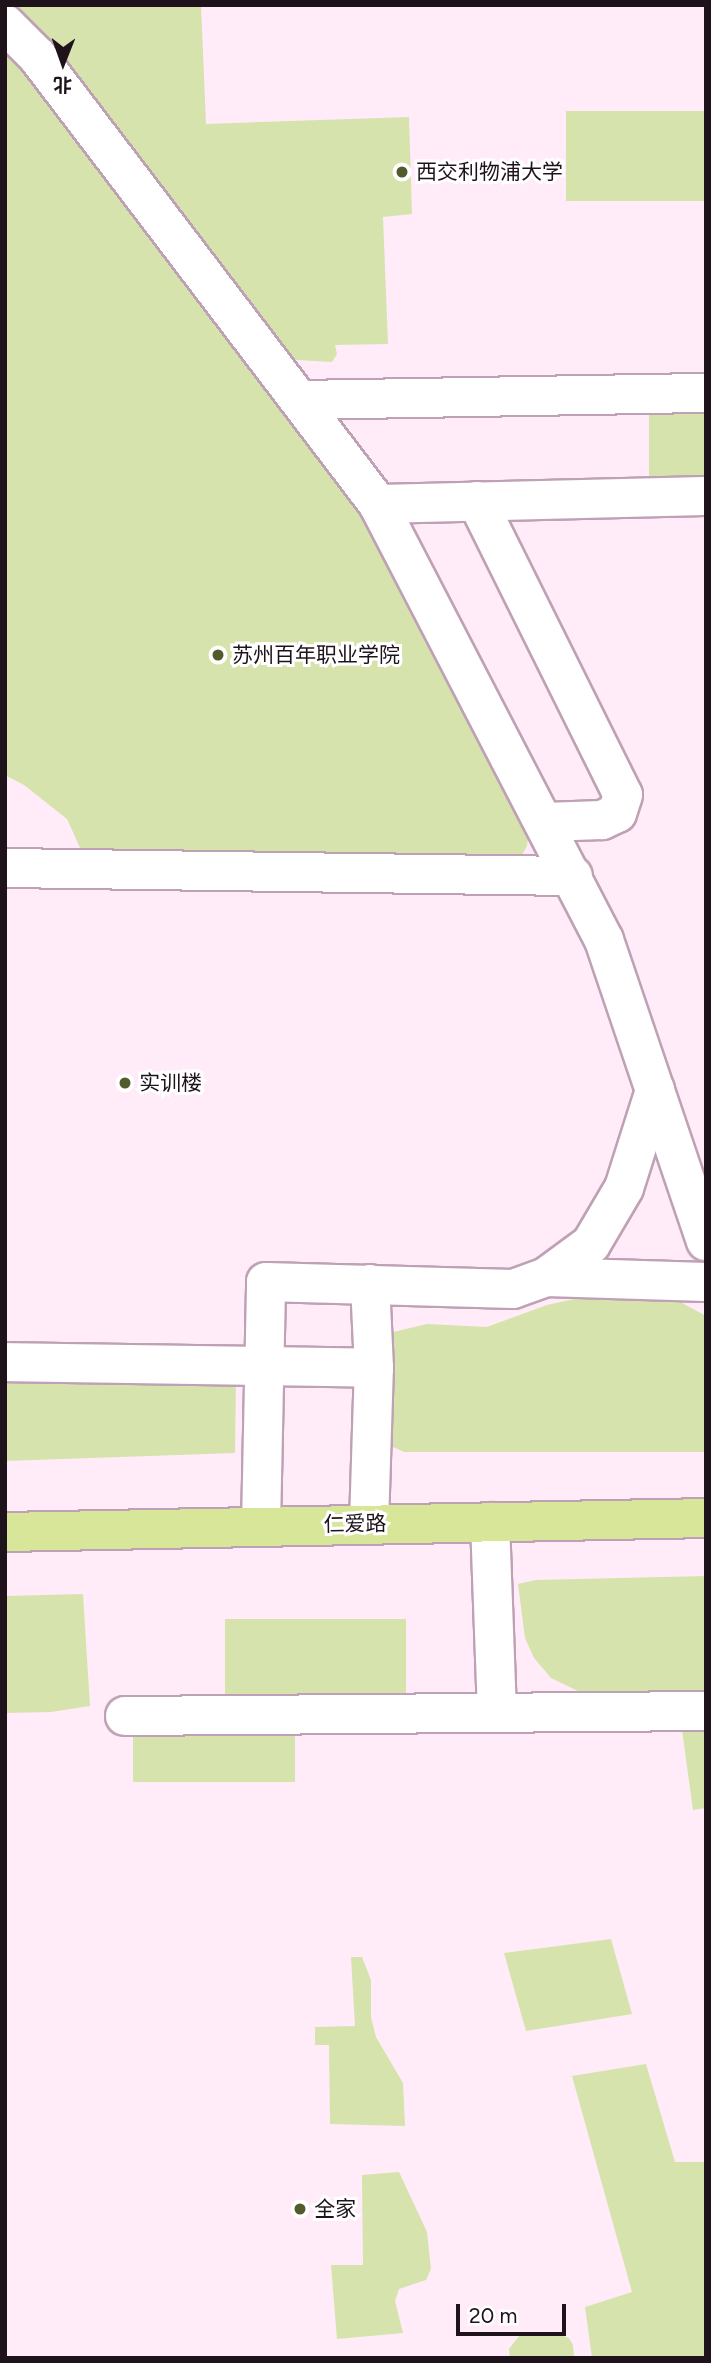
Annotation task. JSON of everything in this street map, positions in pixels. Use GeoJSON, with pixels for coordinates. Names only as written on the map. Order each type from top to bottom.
{"type":"FeatureCollection","features":[{"type":"Feature","properties":{"kind":"main road","name":"仁爱路"},"geometry":{"type":"LineString","coordinates":[[5,1532],[706,1518]]}},
{"type":"Feature","properties":{"kind":"lane"},"geometry":{"type":"LineString","coordinates":[[5,24],[37,56],[378,504],[604,940],[706,1241]]}},
{"type":"Feature","properties":{"kind":"lane"},"geometry":{"type":"LineString","coordinates":[[300,400],[706,393]]}},
{"type":"Feature","properties":{"kind":"lane"},"geometry":{"type":"LineString","coordinates":[[378,504],[706,496]]}},
{"type":"Feature","properties":{"kind":"lane"},"geometry":{"type":"LineString","coordinates":[[477,501],[623,795],[617,813],[602,820],[544,822]]}},
{"type":"Feature","properties":{"kind":"lane"},"geometry":{"type":"LineString","coordinates":[[5,868],[573,876]]}},
{"type":"Feature","properties":{"kind":"lane"},"geometry":{"type":"LineString","coordinates":[[261,1526],[266,1282],[513,1289],[546,1277],[591,1244],[624,1188],[654,1090]]}},
{"type":"Feature","properties":{"kind":"lane"},"geometry":{"type":"LineString","coordinates":[[546,1277],[706,1282]]}},
{"type":"Feature","properties":{"kind":"lane"},"geometry":{"type":"LineString","coordinates":[[369,1524],[374,1368],[370,1284]]}},
{"type":"Feature","properties":{"kind":"lane"},"geometry":{"type":"LineString","coordinates":[[5,1362],[374,1368]]}},
{"type":"Feature","properties":{"kind":"lane"},"geometry":{"type":"LineString","coordinates":[[490,1522],[497,1711]]}},
{"type":"Feature","properties":{"kind":"lane"},"geometry":{"type":"LineString","coordinates":[[125,1716],[706,1711]]}},
{"type":"Feature","properties":{"kind":"green space"},"geometry":{"type":"Polygon","coordinates":[[[5,5],[201,5],[206,124],[409,117],[412,214],[383,217],[388,344],[335,345],[337,354],[332,362],[280,359],[530,824],[527,846],[519,860],[81,850],[67,819],[24,785],[5,775],[5,5]]]}},
{"type":"Feature","properties":{"kind":"green space"},"geometry":{"type":"Polygon","coordinates":[[[566,111],[706,111],[706,201],[566,201],[566,111]]]}},
{"type":"Feature","properties":{"kind":"green space"},"geometry":{"type":"Polygon","coordinates":[[[649,410],[706,410],[706,479],[649,479],[649,410]]]}},
{"type":"Feature","properties":{"kind":"green space"},"geometry":{"type":"Polygon","coordinates":[[[628,1287],[662,1292],[706,1316],[706,1452],[404,1452],[387,1444],[389,1333],[427,1324],[487,1327],[547,1305],[628,1287]]]}},
{"type":"Feature","properties":{"kind":"green space"},"geometry":{"type":"Polygon","coordinates":[[[5,1376],[236,1380],[235,1453],[5,1461],[5,1376]]]}},
{"type":"Feature","properties":{"kind":"green space"},"geometry":{"type":"Polygon","coordinates":[[[706,1576],[706,1697],[582,1693],[551,1678],[534,1658],[525,1638],[518,1584],[536,1580],[706,1576]]]}},
{"type":"Feature","properties":{"kind":"green space"},"geometry":{"type":"Polygon","coordinates":[[[83,1594],[90,1706],[51,1712],[5,1713],[5,1596],[83,1594]]]}},
{"type":"Feature","properties":{"kind":"green space"},"geometry":{"type":"Polygon","coordinates":[[[225,1619],[406,1619],[406,1695],[225,1695],[225,1619]]]}},
{"type":"Feature","properties":{"kind":"green space"},"geometry":{"type":"Polygon","coordinates":[[[133,1721],[295,1721],[295,1782],[133,1782],[133,1721]]]}},
{"type":"Feature","properties":{"kind":"green space"},"geometry":{"type":"Polygon","coordinates":[[[681,1723],[706,1723],[706,1808],[693,1810],[681,1723]]]}},
{"type":"Feature","properties":{"kind":"green space"},"geometry":{"type":"Polygon","coordinates":[[[611,1939],[632,2014],[526,2031],[504,1953],[611,1939]]]}},
{"type":"Feature","properties":{"kind":"green space"},"geometry":{"type":"Polygon","coordinates":[[[351,1957],[362,1957],[371,1980],[371,2017],[376,2037],[403,2083],[405,2126],[330,2124],[329,2045],[315,2045],[315,2027],[355,2026],[351,1957]]]}},
{"type":"Feature","properties":{"kind":"green space"},"geometry":{"type":"Polygon","coordinates":[[[646,2064],[675,2162],[706,2162],[706,2358],[592,2358],[585,2307],[632,2292],[572,2076],[646,2064]]]}},
{"type":"Feature","properties":{"kind":"green space"},"geometry":{"type":"Polygon","coordinates":[[[399,2172],[427,2232],[431,2269],[426,2280],[399,2289],[395,2301],[403,2333],[337,2339],[331,2265],[363,2265],[362,2175],[399,2172]]]}},
{"type":"Feature","properties":{"kind":"green space"},"geometry":{"type":"Polygon","coordinates":[[[555,2333],[569,2338],[573,2345],[574,2358],[510,2358],[509,2349],[519,2336],[555,2333]]]}},
{"type":"Feature","properties":{"kind":"place","name":"西交利物浦大学"},"geometry":{"type":"Point","coordinates":[402,172]}},
{"type":"Feature","properties":{"kind":"place","name":"苏州百年职业学院"},"geometry":{"type":"Point","coordinates":[218,655]}},
{"type":"Feature","properties":{"kind":"place","name":"实训楼"},"geometry":{"type":"Point","coordinates":[125,1083]}},
{"type":"Feature","properties":{"kind":"place","name":"全家"},"geometry":{"type":"Point","coordinates":[300,2209]}}]}
